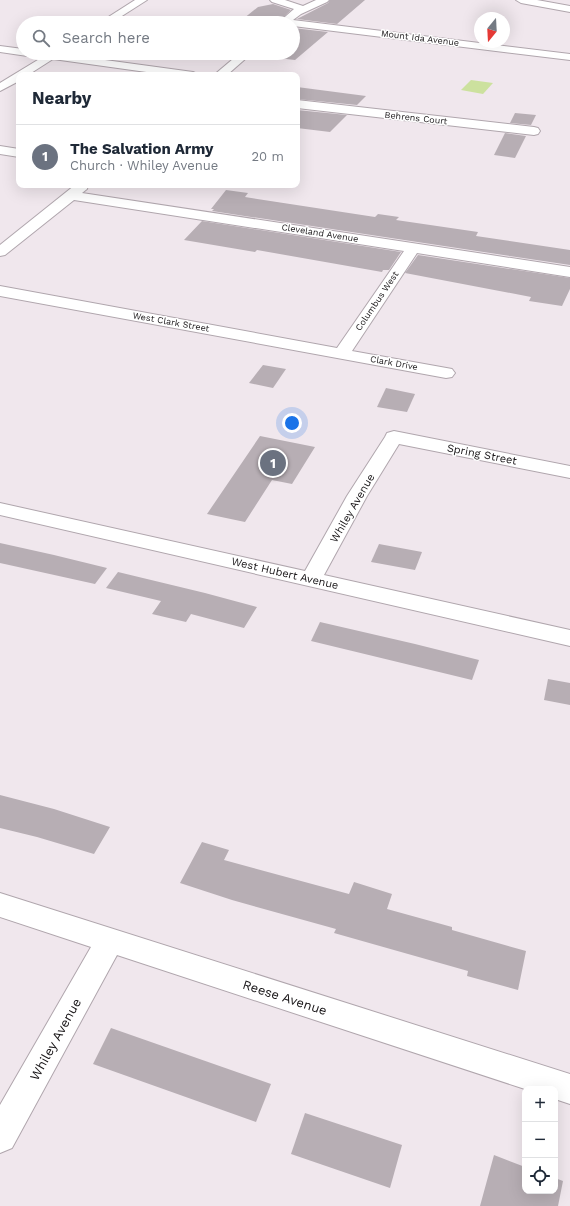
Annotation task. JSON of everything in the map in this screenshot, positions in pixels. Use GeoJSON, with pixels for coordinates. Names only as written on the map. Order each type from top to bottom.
{"type":"FeatureCollection","features":[{"type":"Feature","properties":{"kind":"street"},"geometry":{"type":"LineString","coordinates":[[116,16],[142,0]]}},
{"type":"Feature","properties":{"kind":"street"},"geometry":{"type":"LineString","coordinates":[[275,0],[303,9]]}},
{"type":"Feature","properties":{"kind":"street"},"geometry":{"type":"LineString","coordinates":[[296,16],[303,9],[324,0]]}},
{"type":"Feature","properties":{"kind":"street"},"geometry":{"type":"LineString","coordinates":[[521,0],[570,9]]}},
{"type":"Feature","properties":{"kind":"street","name":"Mount Ida Avenue"},"geometry":{"type":"LineString","coordinates":[[300,24],[570,57]]}},
{"type":"Feature","properties":{"kind":"street"},"geometry":{"type":"LineString","coordinates":[[0,49],[16,51]]}},
{"type":"Feature","properties":{"kind":"street"},"geometry":{"type":"LineString","coordinates":[[25,72],[44,60]]}},
{"type":"Feature","properties":{"kind":"street"},"geometry":{"type":"LineString","coordinates":[[94,60],[173,72]]}},
{"type":"Feature","properties":{"kind":"street"},"geometry":{"type":"LineString","coordinates":[[224,72],[238,60]]}},
{"type":"Feature","properties":{"kind":"street"},"geometry":{"type":"LineString","coordinates":[[0,88],[16,78]]}},
{"type":"Feature","properties":{"kind":"street","name":"Behrens Court"},"geometry":{"type":"LineString","coordinates":[[300,104],[534,131]]}},
{"type":"Feature","properties":{"kind":"street"},"geometry":{"type":"LineString","coordinates":[[0,150],[16,153]]}},
{"type":"Feature","properties":{"kind":"street"},"geometry":{"type":"LineString","coordinates":[[0,252],[79,188]]}},
{"type":"Feature","properties":{"kind":"street","name":"Cleveland Avenue"},"geometry":{"type":"LineString","coordinates":[[71,195],[570,272]]}},
{"type":"Feature","properties":{"kind":"street","name":"Columbus West"},"geometry":{"type":"LineString","coordinates":[[341,354],[413,248]]}},
{"type":"Feature","properties":{"kind":"street","name":"West Clark Street"},"geometry":{"type":"LineString","coordinates":[[0,291],[200,326],[341,354]]}},
{"type":"Feature","properties":{"kind":"street","name":"Clark Drive"},"geometry":{"type":"LineString","coordinates":[[341,354],[446,373]]}},
{"type":"Feature","properties":{"kind":"street","name":"Spring Street"},"geometry":{"type":"LineString","coordinates":[[394,438],[570,472]]}},
{"type":"Feature","properties":{"kind":"street","name":"Whiley Avenue"},"geometry":{"type":"LineString","coordinates":[[311,579],[357,496],[394,438]]}},
{"type":"Feature","properties":{"kind":"street","name":"West Hubert Avenue"},"geometry":{"type":"LineString","coordinates":[[0,509],[570,638]]}},
{"type":"Feature","properties":{"kind":"street","name":"Reese Avenue"},"geometry":{"type":"LineString","coordinates":[[0,905],[570,1089]]}},
{"type":"Feature","properties":{"kind":"street","name":"Whiley Avenue"},"geometry":{"type":"LineString","coordinates":[[0,1137],[110,941]]}},
{"type":"Feature","properties":{"kind":"green space"},"geometry":{"type":"Polygon","coordinates":[[[471,80],[493,83],[483,94],[461,90],[471,80]]]}},
{"type":"Feature","properties":{"kind":"building"},"geometry":{"type":"Polygon","coordinates":[[[330,0],[365,0],[337,24],[300,19],[300,17],[328,3],[330,0]]]}},
{"type":"Feature","properties":{"kind":"building"},"geometry":{"type":"Polygon","coordinates":[[[273,4],[291,10],[285,16],[247,16],[258,7],[273,4]]]}},
{"type":"Feature","properties":{"kind":"building"},"geometry":{"type":"Polygon","coordinates":[[[300,29],[328,32],[300,56],[300,29]]]}},
{"type":"Feature","properties":{"kind":"building"},"geometry":{"type":"Polygon","coordinates":[[[300,87],[366,96],[357,105],[300,99],[300,87]]]}},
{"type":"Feature","properties":{"kind":"building"},"geometry":{"type":"Polygon","coordinates":[[[300,110],[347,115],[330,132],[300,128],[300,110]]]}},
{"type":"Feature","properties":{"kind":"building"},"geometry":{"type":"Polygon","coordinates":[[[515,113],[536,115],[531,125],[510,123],[515,113]]]}},
{"type":"Feature","properties":{"kind":"building"},"geometry":{"type":"Polygon","coordinates":[[[505,133],[526,136],[515,158],[494,155],[505,133]]]}},
{"type":"Feature","properties":{"kind":"building"},"geometry":{"type":"Polygon","coordinates":[[[226,190],[248,193],[245,197],[375,217],[378,214],[399,217],[396,220],[478,232],[476,236],[570,250],[570,265],[212,211],[214,209],[211,209],[226,190]]]}},
{"type":"Feature","properties":{"kind":"building"},"geometry":{"type":"Polygon","coordinates":[[[202,221],[401,252],[389,270],[383,270],[382,272],[257,250],[255,252],[184,240],[202,221]]]}},
{"type":"Feature","properties":{"kind":"building"},"geometry":{"type":"Polygon","coordinates":[[[418,255],[570,278],[570,289],[562,306],[529,301],[531,297],[405,273],[418,255]]]}},
{"type":"Feature","properties":{"kind":"building"},"geometry":{"type":"Polygon","coordinates":[[[263,365],[286,369],[273,388],[249,383],[263,365]]]}},
{"type":"Feature","properties":{"kind":"building"},"geometry":{"type":"Polygon","coordinates":[[[386,388],[415,394],[407,412],[377,407],[386,388]]]}},
{"type":"Feature","properties":{"kind":"building"},"geometry":{"type":"Polygon","coordinates":[[[260,436],[315,447],[292,484],[272,480],[245,522],[207,514],[260,436]]]}},
{"type":"Feature","properties":{"kind":"building"},"geometry":{"type":"Polygon","coordinates":[[[0,543],[107,568],[95,584],[0,563],[0,543]]]}},
{"type":"Feature","properties":{"kind":"building"},"geometry":{"type":"Polygon","coordinates":[[[379,544],[422,552],[415,570],[371,562],[379,544]]]}},
{"type":"Feature","properties":{"kind":"building"},"geometry":{"type":"Polygon","coordinates":[[[118,572],[257,607],[244,628],[191,614],[186,622],[152,614],[161,601],[106,588],[118,572]]]}},
{"type":"Feature","properties":{"kind":"building"},"geometry":{"type":"Polygon","coordinates":[[[320,622],[479,660],[472,680],[311,641],[320,622]]]}},
{"type":"Feature","properties":{"kind":"building"},"geometry":{"type":"Polygon","coordinates":[[[548,679],[570,683],[570,705],[544,700],[548,679]]]}},
{"type":"Feature","properties":{"kind":"building"},"geometry":{"type":"Polygon","coordinates":[[[0,795],[54,809],[110,827],[94,854],[0,828],[0,795]]]}},
{"type":"Feature","properties":{"kind":"building"},"geometry":{"type":"Polygon","coordinates":[[[202,842],[229,850],[224,860],[349,894],[354,882],[392,894],[387,909],[452,927],[452,930],[526,951],[518,990],[467,976],[468,971],[334,933],[336,929],[232,900],[180,883],[202,842]]]}},
{"type":"Feature","properties":{"kind":"building"},"geometry":{"type":"Polygon","coordinates":[[[111,1028],[271,1084],[256,1122],[93,1064],[111,1028]]]}},
{"type":"Feature","properties":{"kind":"building"},"geometry":{"type":"Polygon","coordinates":[[[305,1113],[402,1145],[390,1188],[291,1154],[305,1113]]]}},
{"type":"Feature","properties":{"kind":"building"},"geometry":{"type":"Polygon","coordinates":[[[494,1155],[522,1166],[522,1194],[558,1194],[558,1179],[563,1181],[558,1206],[480,1206],[494,1155]]]}},
{"type":"Feature","properties":{"kind":"place","name":"The Salvation Army"},"geometry":{"type":"Point","coordinates":[273,463]}}]}
